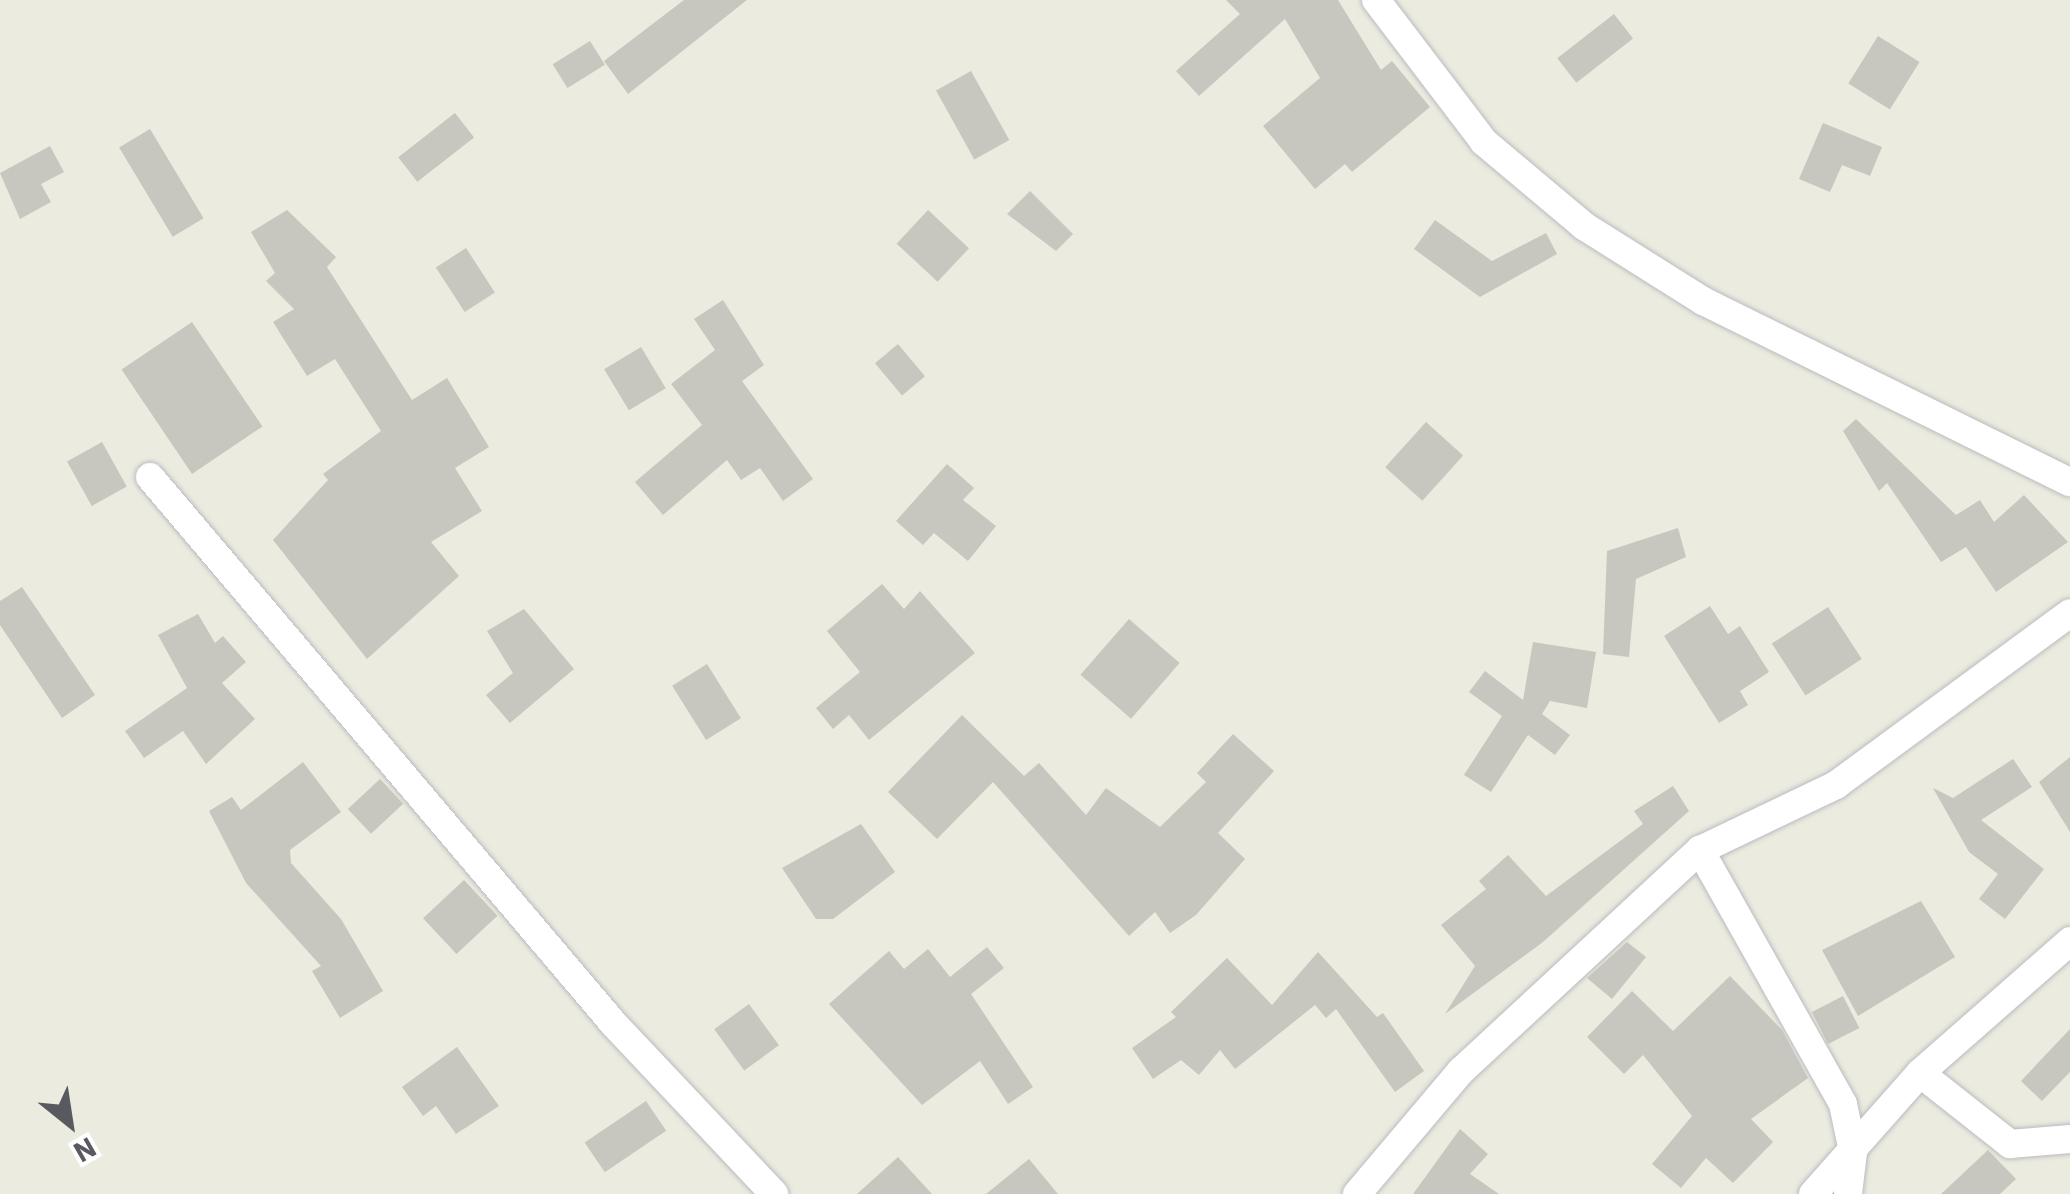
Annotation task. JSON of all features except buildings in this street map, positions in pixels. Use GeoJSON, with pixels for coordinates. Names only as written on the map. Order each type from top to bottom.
{"type":"FeatureCollection","features":[{"type":"Feature","properties":{"kind":"street"},"geometry":{"type":"LineString","coordinates":[[1376,0],[1484,142],[1584,226],[1704,301],[2070,482]]}},
{"type":"Feature","properties":{"kind":"street"},"geometry":{"type":"LineString","coordinates":[[150,477],[614,1022],[774,1194]]}},
{"type":"Feature","properties":{"kind":"street"},"geometry":{"type":"LineString","coordinates":[[1357,1194],[1460,1071],[1700,850],[1836,785],[2070,612]]}},
{"type":"Feature","properties":{"kind":"street"},"geometry":{"type":"LineString","coordinates":[[1700,850],[1843,1104],[1853,1152],[1848,1194]]}},
{"type":"Feature","properties":{"kind":"street"},"geometry":{"type":"LineString","coordinates":[[1813,1194],[1920,1073],[2070,941]]}},
{"type":"Feature","properties":{"kind":"street"},"geometry":{"type":"LineString","coordinates":[[1920,1073],[2010,1144],[2070,1140]]}}]}
